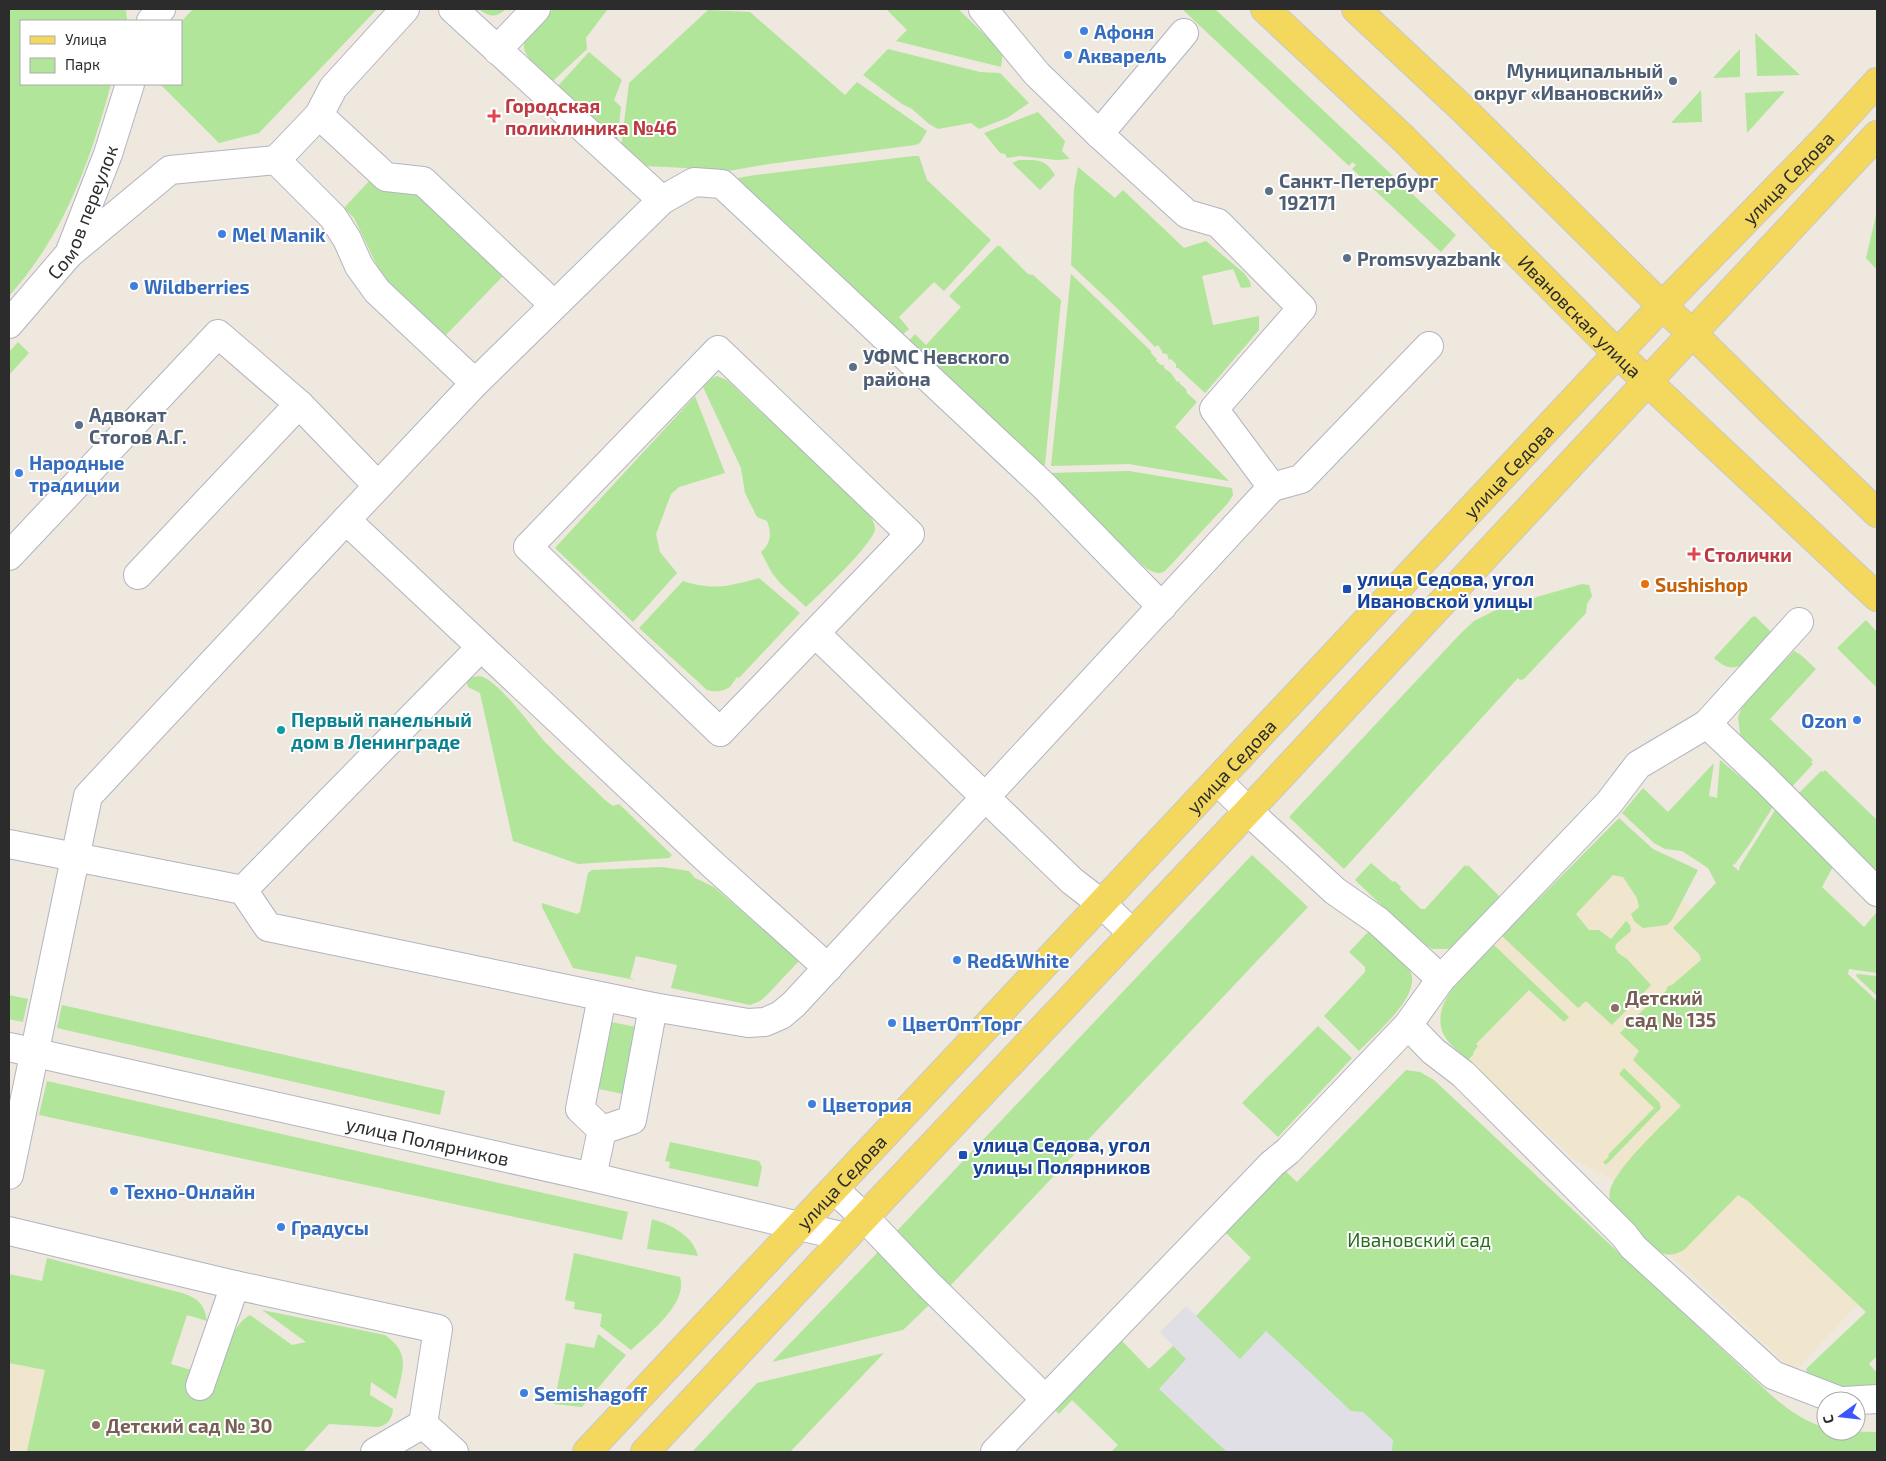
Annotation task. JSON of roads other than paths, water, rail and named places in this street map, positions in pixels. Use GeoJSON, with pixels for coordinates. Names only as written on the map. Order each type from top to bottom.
{"type":"FeatureCollection","features":[{"type":"Feature","properties":{"kind":"main road","name":"Ивановская улица"},"geometry":{"type":"LineString","coordinates":[[1265,9],[1403,138],[1618,354],[1877,597]]}},
{"type":"Feature","properties":{"kind":"main road"},"geometry":{"type":"LineString","coordinates":[[1356,9],[1464,110],[1662,306],[1692,332],[1774,415],[1877,514]]}},
{"type":"Feature","properties":{"kind":"main road","name":"улица Седова"},"geometry":{"type":"LineString","coordinates":[[587,1452],[1662,306],[1824,140],[1877,82]]}},
{"type":"Feature","properties":{"kind":"main road","name":"улица Седова"},"geometry":{"type":"LineString","coordinates":[[645,1452],[1248,811],[1877,135]]}},
{"type":"Feature","properties":{"kind":"street"},"geometry":{"type":"LineString","coordinates":[[150,20],[161,9]]}},
{"type":"Feature","properties":{"kind":"street"},"geometry":{"type":"LineString","coordinates":[[69,254],[170,170],[276,160],[319,115],[333,88],[405,9]]}},
{"type":"Feature","properties":{"kind":"street"},"geometry":{"type":"LineString","coordinates":[[453,9],[662,200]]}},
{"type":"Feature","properties":{"kind":"street"},"geometry":{"type":"LineString","coordinates":[[497,50],[536,9]]}},
{"type":"Feature","properties":{"kind":"street"},"geometry":{"type":"LineString","coordinates":[[983,9],[1037,74],[1099,134],[1187,214],[1218,223],[1302,308],[1214,409],[1272,487]]}},
{"type":"Feature","properties":{"kind":"street"},"geometry":{"type":"LineString","coordinates":[[1099,134],[1184,33]]}},
{"type":"Feature","properties":{"kind":"street","name":"Сомов переулок"},"geometry":{"type":"LineString","coordinates":[[9,324],[69,254],[108,154],[130,85]]}},
{"type":"Feature","properties":{"kind":"street"},"geometry":{"type":"LineString","coordinates":[[319,115],[386,177],[423,182],[553,304]]}},
{"type":"Feature","properties":{"kind":"street"},"geometry":{"type":"LineString","coordinates":[[276,160],[333,216],[347,239],[359,266],[377,291],[475,383]]}},
{"type":"Feature","properties":{"kind":"street"},"geometry":{"type":"LineString","coordinates":[[9,1175],[21,1050],[75,858],[88,796],[475,383],[553,304],[662,200],[694,182],[722,184],[1044,486],[1162,607]]}},
{"type":"Feature","properties":{"kind":"street"},"geometry":{"type":"LineString","coordinates":[[9,556],[218,334],[299,404],[378,486]]}},
{"type":"Feature","properties":{"kind":"street"},"geometry":{"type":"LineString","coordinates":[[9,844],[243,890],[268,927],[653,1007],[748,1023],[765,1022],[781,1015],[794,1004],[1272,487],[1301,479],[1429,346]]}},
{"type":"Feature","properties":{"kind":"street"},"geometry":{"type":"LineString","coordinates":[[718,350],[910,534],[815,633],[720,732],[528,547],[718,350]]}},
{"type":"Feature","properties":{"kind":"street"},"geometry":{"type":"LineString","coordinates":[[138,575],[299,404]]}},
{"type":"Feature","properties":{"kind":"street"},"geometry":{"type":"LineString","coordinates":[[346,520],[711,863],[828,968]]}},
{"type":"Feature","properties":{"kind":"street"},"geometry":{"type":"LineString","coordinates":[[995,1452],[1408,1025],[1441,979],[1609,802],[1638,766],[1706,724],[1799,622]]}},
{"type":"Feature","properties":{"kind":"street"},"geometry":{"type":"LineString","coordinates":[[815,633],[1072,881],[1102,904],[1132,933]]}},
{"type":"Feature","properties":{"kind":"street"},"geometry":{"type":"LineString","coordinates":[[243,890],[481,647]]}},
{"type":"Feature","properties":{"kind":"street"},"geometry":{"type":"LineString","coordinates":[[1706,724],[1778,792],[1877,892]]}},
{"type":"Feature","properties":{"kind":"street"},"geometry":{"type":"LineString","coordinates":[[1218,781],[1335,891],[1378,921],[1441,979]]}},
{"type":"Feature","properties":{"kind":"street"},"geometry":{"type":"LineString","coordinates":[[602,997],[580,1109],[602,1130]]}},
{"type":"Feature","properties":{"kind":"street"},"geometry":{"type":"LineString","coordinates":[[602,1130],[632,1120],[653,1007]]}},
{"type":"Feature","properties":{"kind":"street"},"geometry":{"type":"LineString","coordinates":[[1408,1025],[1433,1051],[1463,1074],[1624,1235],[1633,1247],[1773,1375],[1816,1392]]}},
{"type":"Feature","properties":{"kind":"street","name":"улица Полярников"},"geometry":{"type":"LineString","coordinates":[[21,1050],[592,1177],[846,1237]]}},
{"type":"Feature","properties":{"kind":"street"},"geometry":{"type":"LineString","coordinates":[[592,1177],[602,1130]]}},
{"type":"Feature","properties":{"kind":"street"},"geometry":{"type":"LineString","coordinates":[[834,1190],[865,1218],[927,1283],[1045,1399]]}},
{"type":"Feature","properties":{"kind":"street"},"geometry":{"type":"LineString","coordinates":[[9,1231],[235,1285],[438,1329],[423,1424]]}},
{"type":"Feature","properties":{"kind":"street"},"geometry":{"type":"LineString","coordinates":[[200,1386],[235,1285]]}},
{"type":"Feature","properties":{"kind":"street"},"geometry":{"type":"LineString","coordinates":[[375,1452],[423,1424]]}},
{"type":"Feature","properties":{"kind":"street"},"geometry":{"type":"LineString","coordinates":[[423,1424],[454,1452]]}},
{"type":"Feature","properties":{"kind":"place","name":"Афоня"},"geometry":{"type":"Point","coordinates":[1084,31]}},
{"type":"Feature","properties":{"kind":"place","name":"Акварель"},"geometry":{"type":"Point","coordinates":[1068,55]}},
{"type":"Feature","properties":{"kind":"place","name":"Муниципальный округ «Ивановский»"},"geometry":{"type":"Point","coordinates":[1673,81]}},
{"type":"Feature","properties":{"kind":"place","name":"Городская поликлиника №46"},"geometry":{"type":"Point","coordinates":[494,116]}},
{"type":"Feature","properties":{"kind":"place","name":"Санкт-Петербург 192171"},"geometry":{"type":"Point","coordinates":[1269,191]}},
{"type":"Feature","properties":{"kind":"place","name":"Mel Manik"},"geometry":{"type":"Point","coordinates":[222,234]}},
{"type":"Feature","properties":{"kind":"place","name":"Promsvyazbank"},"geometry":{"type":"Point","coordinates":[1347,258]}},
{"type":"Feature","properties":{"kind":"place","name":"Wildberries"},"geometry":{"type":"Point","coordinates":[134,286]}},
{"type":"Feature","properties":{"kind":"place","name":"УФМС Невского района"},"geometry":{"type":"Point","coordinates":[853,367]}},
{"type":"Feature","properties":{"kind":"place","name":"Адвокат Стогов А.Г."},"geometry":{"type":"Point","coordinates":[79,425]}},
{"type":"Feature","properties":{"kind":"place","name":"Народные традиции"},"geometry":{"type":"Point","coordinates":[19,473]}},
{"type":"Feature","properties":{"kind":"place","name":"Столички"},"geometry":{"type":"Point","coordinates":[1694,554]}},
{"type":"Feature","properties":{"kind":"place","name":"Sushishop"},"geometry":{"type":"Point","coordinates":[1645,584]}},
{"type":"Feature","properties":{"kind":"place","name":"улица Седова, угол Ивановской улицы"},"geometry":{"type":"Point","coordinates":[1347,589]}},
{"type":"Feature","properties":{"kind":"place","name":"Ozon"},"geometry":{"type":"Point","coordinates":[1857,720]}},
{"type":"Feature","properties":{"kind":"place","name":"Первый панельный дом в Ленинграде"},"geometry":{"type":"Point","coordinates":[281,730]}},
{"type":"Feature","properties":{"kind":"place","name":"Red&White"},"geometry":{"type":"Point","coordinates":[957,960]}},
{"type":"Feature","properties":{"kind":"place","name":"Детский сад № 135"},"geometry":{"type":"Point","coordinates":[1615,1008]}},
{"type":"Feature","properties":{"kind":"place","name":"ЦветОптТорг"},"geometry":{"type":"Point","coordinates":[892,1023]}},
{"type":"Feature","properties":{"kind":"place","name":"Цветория"},"geometry":{"type":"Point","coordinates":[812,1104]}},
{"type":"Feature","properties":{"kind":"place","name":"улица Седова, угол улицы Полярников"},"geometry":{"type":"Point","coordinates":[963,1155]}},
{"type":"Feature","properties":{"kind":"place","name":"Техно-Онлайн"},"geometry":{"type":"Point","coordinates":[114,1191]}},
{"type":"Feature","properties":{"kind":"place","name":"Градусы"},"geometry":{"type":"Point","coordinates":[281,1227]}},
{"type":"Feature","properties":{"kind":"place","name":"Semishagoff"},"geometry":{"type":"Point","coordinates":[524,1393]}},
{"type":"Feature","properties":{"kind":"place","name":"Детский сад № 30"},"geometry":{"type":"Point","coordinates":[96,1425]}},
{"type":"Feature","properties":{"kind":"park label","name":"Ивановский сад"},"geometry":{"type":"Point","coordinates":[1419,1239]}}]}
